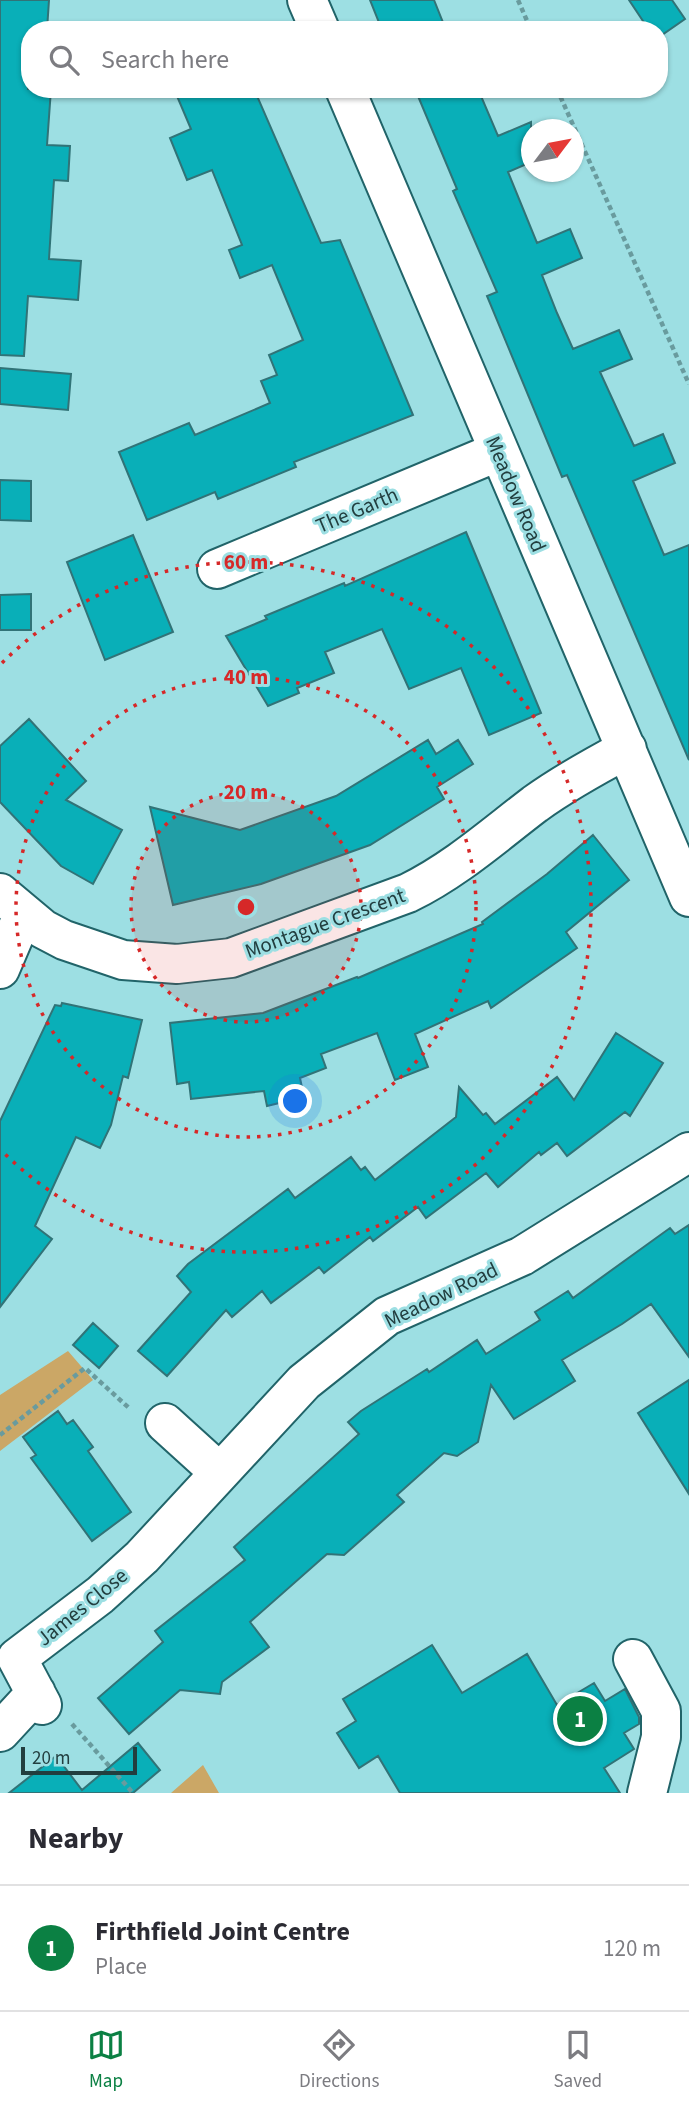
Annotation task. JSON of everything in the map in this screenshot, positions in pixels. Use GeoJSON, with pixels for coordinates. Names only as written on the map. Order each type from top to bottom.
{"type":"FeatureCollection","features":[{"type":"Feature","properties":{"kind":"street"},"geometry":{"type":"LineString","coordinates":[[307,0],[316,21]]}},
{"type":"Feature","properties":{"kind":"street","name":"Meadow Road"},"geometry":{"type":"LineString","coordinates":[[349,98],[497,452],[689,897]]}},
{"type":"Feature","properties":{"kind":"street","name":"The Garth"},"geometry":{"type":"LineString","coordinates":[[217,569],[497,452]]}},
{"type":"Feature","properties":{"kind":"street","name":"Montague Crescent"},"geometry":{"type":"LineString","coordinates":[[12,904],[43,929],[64,940],[123,960],[177,964],[231,958],[408,893],[430,882],[473,854],[537,803],[582,773],[627,749]]}},
{"type":"Feature","properties":{"kind":"street"},"geometry":{"type":"LineString","coordinates":[[0,969],[12,904]]}},
{"type":"Feature","properties":{"kind":"street","name":"Meadow Road"},"geometry":{"type":"LineString","coordinates":[[181,1515],[304,1382],[387,1316],[522,1256],[689,1152]]}},
{"type":"Feature","properties":{"kind":"street"},"geometry":{"type":"LineString","coordinates":[[165,1423],[219,1472]]}},
{"type":"Feature","properties":{"kind":"street","name":"James Close"},"geometry":{"type":"LineString","coordinates":[[39,1699],[17,1658],[100,1595],[142,1557],[181,1515]]}},
{"type":"Feature","properties":{"kind":"street"},"geometry":{"type":"LineString","coordinates":[[633,1659],[661,1711],[661,1737],[647,1793]]}},
{"type":"Feature","properties":{"kind":"street"},"geometry":{"type":"LineString","coordinates":[[0,1732],[39,1699]]}},
{"type":"Feature","properties":{"kind":"path"},"geometry":{"type":"LineString","coordinates":[[518,0],[527,21]]}},
{"type":"Feature","properties":{"kind":"path"},"geometry":{"type":"LineString","coordinates":[[561,98],[689,384]]}},
{"type":"Feature","properties":{"kind":"path"},"geometry":{"type":"LineString","coordinates":[[0,1435],[85,1367],[137,1415],[165,1423]]}},
{"type":"Feature","properties":{"kind":"path"},"geometry":{"type":"LineString","coordinates":[[39,1699],[76,1727],[133,1793]]}},
{"type":"Feature","properties":{"kind":"shaded area"},"geometry":{"type":"Polygon","coordinates":[[[68,1351],[93,1380],[0,1451],[0,1395],[68,1351]]]}},
{"type":"Feature","properties":{"kind":"shaded area"},"geometry":{"type":"Polygon","coordinates":[[[203,1765],[219,1793],[171,1793],[203,1765]]]}},
{"type":"Feature","properties":{"kind":"building"},"geometry":{"type":"Polygon","coordinates":[[[0,0],[49,0],[48,21],[21,21],[21,98],[50,98],[47,145],[70,146],[68,181],[54,180],[49,259],[81,261],[78,300],[28,296],[24,356],[0,355],[0,0]]]}},
{"type":"Feature","properties":{"kind":"building"},"geometry":{"type":"Polygon","coordinates":[[[370,0],[434,0],[442,21],[378,21],[370,0]]]}},
{"type":"Feature","properties":{"kind":"building"},"geometry":{"type":"Polygon","coordinates":[[[629,0],[672,0],[685,19],[668,31],[668,21],[643,21],[629,0]]]}},
{"type":"Feature","properties":{"kind":"building"},"geometry":{"type":"Polygon","coordinates":[[[178,98],[258,98],[321,243],[340,240],[413,415],[294,462],[296,467],[218,499],[215,492],[147,520],[119,452],[189,423],[195,435],[270,403],[261,381],[277,375],[269,355],[303,340],[272,265],[240,278],[229,250],[242,245],[212,170],[187,180],[170,138],[191,129],[178,98]]]}},
{"type":"Feature","properties":{"kind":"building"},"geometry":{"type":"Polygon","coordinates":[[[419,98],[482,98],[498,136],[521,126],[521,166],[508,172],[537,243],[570,229],[582,258],[542,275],[573,349],[619,330],[632,359],[600,372],[634,446],[663,434],[675,463],[633,481],[664,555],[689,545],[689,760],[567,475],[562,477],[487,296],[497,292],[453,191],[457,189],[419,98]]]}},
{"type":"Feature","properties":{"kind":"building"},"geometry":{"type":"Polygon","coordinates":[[[0,368],[71,374],[68,410],[0,404],[0,368]]]}},
{"type":"Feature","properties":{"kind":"building"},"geometry":{"type":"Polygon","coordinates":[[[0,480],[31,481],[31,521],[0,520],[0,480]]]}},
{"type":"Feature","properties":{"kind":"building"},"geometry":{"type":"Polygon","coordinates":[[[466,532],[541,713],[489,735],[461,668],[409,689],[382,629],[325,652],[334,673],[297,688],[299,693],[268,706],[226,636],[267,619],[265,616],[344,583],[345,586],[466,532]]]}},
{"type":"Feature","properties":{"kind":"building"},"geometry":{"type":"Polygon","coordinates":[[[133,535],[173,632],[105,660],[67,562],[133,535]]]}},
{"type":"Feature","properties":{"kind":"building"},"geometry":{"type":"Polygon","coordinates":[[[31,594],[31,630],[0,630],[0,595],[31,594]]]}},
{"type":"Feature","properties":{"kind":"building"},"geometry":{"type":"Polygon","coordinates":[[[29,719],[86,781],[66,800],[122,830],[93,884],[61,866],[0,802],[0,746],[29,719]]]}},
{"type":"Feature","properties":{"kind":"building"},"geometry":{"type":"Polygon","coordinates":[[[428,740],[436,754],[458,740],[473,764],[437,787],[444,799],[370,845],[261,884],[173,905],[150,807],[240,830],[336,796],[428,740]]]}},
{"type":"Feature","properties":{"kind":"building"},"geometry":{"type":"Polygon","coordinates":[[[593,835],[629,880],[566,932],[577,948],[491,1008],[488,1001],[415,1034],[428,1067],[395,1080],[377,1033],[321,1054],[326,1068],[300,1078],[304,1097],[267,1106],[264,1091],[191,1099],[189,1082],[177,1084],[170,1023],[263,1013],[358,978],[483,924],[482,922],[547,874],[593,835]]]}},
{"type":"Feature","properties":{"kind":"building"},"geometry":{"type":"Polygon","coordinates":[[[62,1003],[142,1020],[128,1078],[123,1076],[111,1125],[100,1148],[76,1137],[35,1226],[52,1239],[0,1307],[0,1121],[55,1005],[61,1006],[62,1003]]]}},
{"type":"Feature","properties":{"kind":"building"},"geometry":{"type":"Polygon","coordinates":[[[616,1033],[663,1063],[630,1116],[625,1112],[567,1156],[557,1143],[541,1155],[539,1152],[498,1187],[486,1173],[426,1218],[418,1207],[373,1241],[370,1237],[324,1273],[319,1267],[271,1303],[262,1291],[232,1317],[226,1310],[167,1376],[138,1351],[191,1292],[177,1276],[188,1264],[288,1189],[295,1198],[351,1157],[361,1170],[365,1167],[375,1180],[456,1117],[459,1087],[483,1115],[486,1113],[495,1124],[557,1077],[574,1100],[616,1033]]]}},
{"type":"Feature","properties":{"kind":"building"},"geometry":{"type":"Polygon","coordinates":[[[689,1225],[689,1357],[651,1304],[562,1360],[575,1381],[514,1419],[491,1385],[478,1442],[457,1456],[444,1453],[397,1495],[404,1502],[344,1555],[327,1554],[250,1622],[269,1647],[222,1682],[220,1694],[180,1690],[129,1734],[98,1698],[163,1642],[155,1631],[245,1560],[234,1547],[359,1434],[348,1422],[361,1411],[427,1369],[429,1372],[477,1340],[486,1354],[540,1320],[535,1312],[568,1291],[573,1298],[670,1228],[675,1234],[689,1225]]]}},
{"type":"Feature","properties":{"kind":"building"},"geometry":{"type":"Polygon","coordinates":[[[93,1323],[118,1346],[99,1368],[73,1345],[93,1323]]]}},
{"type":"Feature","properties":{"kind":"building"},"geometry":{"type":"Polygon","coordinates":[[[689,1380],[689,1494],[638,1413],[689,1380]]]}},
{"type":"Feature","properties":{"kind":"building"},"geometry":{"type":"Polygon","coordinates":[[[58,1411],[67,1424],[73,1420],[93,1447],[88,1451],[131,1512],[92,1541],[31,1458],[36,1455],[23,1437],[58,1411]]]}},
{"type":"Feature","properties":{"kind":"building"},"geometry":{"type":"Polygon","coordinates":[[[432,1645],[462,1693],[527,1654],[557,1705],[594,1683],[605,1701],[625,1689],[639,1717],[639,1724],[624,1733],[634,1749],[604,1768],[620,1793],[400,1793],[378,1756],[359,1768],[337,1733],[356,1721],[343,1699],[432,1645]]]}},
{"type":"Feature","properties":{"kind":"building"},"geometry":{"type":"Polygon","coordinates":[[[138,1743],[160,1770],[133,1793],[9,1793],[56,1756],[82,1790],[138,1743]]]}},
{"type":"Feature","properties":{"kind":"place","name":"Firthfield Joint Centre"},"geometry":{"type":"Point","coordinates":[580,1719]}}]}
